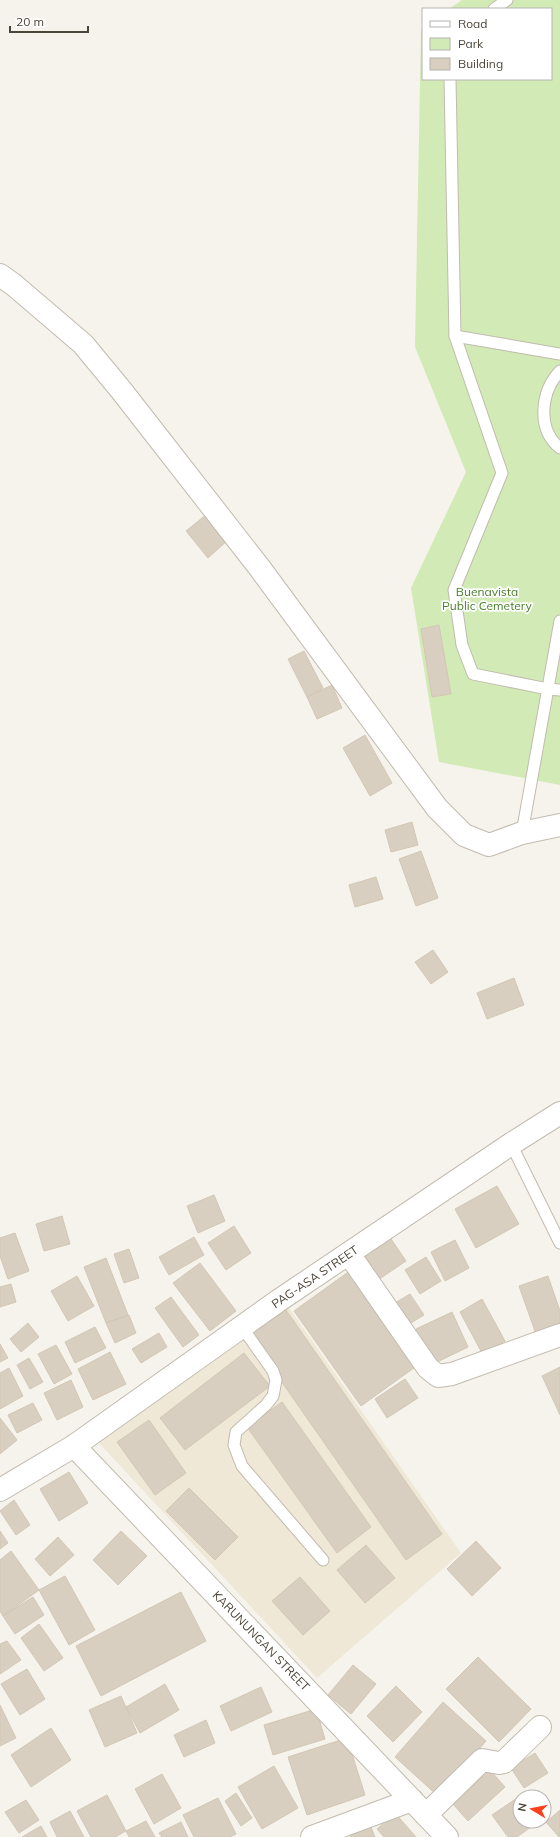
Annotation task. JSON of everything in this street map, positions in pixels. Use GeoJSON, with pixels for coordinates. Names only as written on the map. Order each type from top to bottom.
{"type":"FeatureCollection","features":[{"type":"Feature","properties":{"kind":"street"},"geometry":{"type":"LineString","coordinates":[[0,275],[83,344],[122,390],[259,567],[437,808],[464,835],[489,845],[522,833],[560,825]]}},
{"type":"Feature","properties":{"kind":"street","name":"PAG-ASA STREET"},"geometry":{"type":"LineString","coordinates":[[0,1490],[74,1446],[242,1327],[511,1144],[560,1113]]}},
{"type":"Feature","properties":{"kind":"street"},"geometry":{"type":"LineString","coordinates":[[349,1254],[428,1368],[438,1376],[452,1374],[560,1335]]}},
{"type":"Feature","properties":{"kind":"street","name":"KARUNUNGAN STREET"},"geometry":{"type":"LineString","coordinates":[[74,1446],[447,1837]]}},
{"type":"Feature","properties":{"kind":"street"},"geometry":{"type":"LineString","coordinates":[[312,1837],[419,1808],[482,1760],[504,1762],[540,1727]]}},
{"type":"Feature","properties":{"kind":"lane"},"geometry":{"type":"LineString","coordinates":[[495,8],[507,0]]}},
{"type":"Feature","properties":{"kind":"lane"},"geometry":{"type":"LineString","coordinates":[[450,80],[455,336],[502,473],[454,590],[462,645],[473,674],[560,690]]}},
{"type":"Feature","properties":{"kind":"lane"},"geometry":{"type":"LineString","coordinates":[[455,336],[560,354]]}},
{"type":"Feature","properties":{"kind":"lane"},"geometry":{"type":"LineString","coordinates":[[560,371],[552,380],[545,396],[543,414],[548,431],[560,448]]}},
{"type":"Feature","properties":{"kind":"lane"},"geometry":{"type":"LineString","coordinates":[[522,833],[560,621]]}},
{"type":"Feature","properties":{"kind":"lane"},"geometry":{"type":"LineString","coordinates":[[511,1144],[560,1243]]}},
{"type":"Feature","properties":{"kind":"lane"},"geometry":{"type":"LineString","coordinates":[[242,1327],[273,1371],[276,1380],[273,1396],[266,1405],[236,1432],[234,1445],[242,1466],[323,1560]]}},
{"type":"Feature","properties":{"kind":"shaded area"},"geometry":{"type":"Polygon","coordinates":[[[287,1305],[461,1553],[317,1678],[98,1442],[287,1305]]]}},
{"type":"Feature","properties":{"kind":"green space","name":"Buenavista Public Cemetery"},"geometry":{"type":"Polygon","coordinates":[[[462,0],[560,0],[560,785],[439,762],[411,588],[466,472],[415,347],[421,29],[422,80],[552,80],[552,8],[450,8],[462,0]]]}},
{"type":"Feature","properties":{"kind":"building"},"geometry":{"type":"Polygon","coordinates":[[[207,514],[228,540],[208,558],[186,531],[207,514]]]}},
{"type":"Feature","properties":{"kind":"building"},"geometry":{"type":"Polygon","coordinates":[[[439,625],[451,694],[432,697],[421,629],[439,625]]]}},
{"type":"Feature","properties":{"kind":"building"},"geometry":{"type":"Polygon","coordinates":[[[304,651],[323,688],[307,697],[288,659],[304,651]]]}},
{"type":"Feature","properties":{"kind":"building"},"geometry":{"type":"Polygon","coordinates":[[[332,685],[342,708],[317,719],[307,697],[332,685]]]}},
{"type":"Feature","properties":{"kind":"building"},"geometry":{"type":"Polygon","coordinates":[[[365,735],[392,783],[370,796],[343,748],[365,735]]]}},
{"type":"Feature","properties":{"kind":"building"},"geometry":{"type":"Polygon","coordinates":[[[412,822],[418,845],[391,852],[385,830],[412,822]]]}},
{"type":"Feature","properties":{"kind":"building"},"geometry":{"type":"Polygon","coordinates":[[[421,851],[438,898],[416,906],[399,859],[421,851]]]}},
{"type":"Feature","properties":{"kind":"building"},"geometry":{"type":"Polygon","coordinates":[[[376,877],[383,899],[355,907],[349,885],[376,877]]]}},
{"type":"Feature","properties":{"kind":"building"},"geometry":{"type":"Polygon","coordinates":[[[433,950],[448,972],[431,984],[415,962],[433,950]]]}},
{"type":"Feature","properties":{"kind":"building"},"geometry":{"type":"Polygon","coordinates":[[[514,978],[524,1005],[487,1019],[477,993],[514,978]]]}},
{"type":"Feature","properties":{"kind":"building"},"geometry":{"type":"Polygon","coordinates":[[[497,1186],[519,1224],[476,1248],[455,1209],[497,1186]]]}},
{"type":"Feature","properties":{"kind":"building"},"geometry":{"type":"Polygon","coordinates":[[[214,1195],[225,1221],[198,1233],[187,1206],[214,1195]]]}},
{"type":"Feature","properties":{"kind":"building"},"geometry":{"type":"Polygon","coordinates":[[[62,1216],[70,1244],[44,1251],[36,1224],[62,1216]]]}},
{"type":"Feature","properties":{"kind":"building"},"geometry":{"type":"Polygon","coordinates":[[[234,1226],[251,1253],[226,1270],[208,1243],[234,1226]]]}},
{"type":"Feature","properties":{"kind":"building"},"geometry":{"type":"Polygon","coordinates":[[[15,1233],[29,1271],[8,1279],[0,1256],[0,1238],[15,1233]]]}},
{"type":"Feature","properties":{"kind":"building"},"geometry":{"type":"Polygon","coordinates":[[[389,1236],[406,1261],[378,1280],[362,1255],[389,1236]]]}},
{"type":"Feature","properties":{"kind":"building"},"geometry":{"type":"Polygon","coordinates":[[[194,1237],[204,1255],[169,1275],[159,1257],[194,1237]]]}},
{"type":"Feature","properties":{"kind":"building"},"geometry":{"type":"Polygon","coordinates":[[[455,1240],[469,1268],[445,1281],[431,1252],[455,1240]]]}},
{"type":"Feature","properties":{"kind":"building"},"geometry":{"type":"Polygon","coordinates":[[[129,1249],[139,1278],[124,1283],[114,1254],[129,1249]]]}},
{"type":"Feature","properties":{"kind":"building"},"geometry":{"type":"Polygon","coordinates":[[[426,1257],[441,1281],[420,1294],[405,1270],[426,1257]]]}},
{"type":"Feature","properties":{"kind":"building"},"geometry":{"type":"Polygon","coordinates":[[[106,1258],[128,1315],[106,1323],[84,1267],[106,1258]]]}},
{"type":"Feature","properties":{"kind":"building"},"geometry":{"type":"Polygon","coordinates":[[[200,1263],[236,1311],[210,1331],[173,1283],[200,1263]]]}},
{"type":"Feature","properties":{"kind":"building"},"geometry":{"type":"Polygon","coordinates":[[[351,1270],[418,1365],[361,1406],[294,1311],[351,1270]]]}},
{"type":"Feature","properties":{"kind":"building"},"geometry":{"type":"Polygon","coordinates":[[[77,1276],[94,1306],[68,1321],[51,1291],[77,1276]]]}},
{"type":"Feature","properties":{"kind":"building"},"geometry":{"type":"Polygon","coordinates":[[[548,1276],[560,1311],[560,1325],[536,1334],[519,1286],[548,1276]]]}},
{"type":"Feature","properties":{"kind":"building"},"geometry":{"type":"Polygon","coordinates":[[[11,1284],[16,1302],[0,1307],[0,1287],[11,1284]]]}},
{"type":"Feature","properties":{"kind":"building"},"geometry":{"type":"Polygon","coordinates":[[[410,1294],[424,1315],[409,1324],[395,1303],[410,1294]]]}},
{"type":"Feature","properties":{"kind":"building"},"geometry":{"type":"Polygon","coordinates":[[[171,1297],[199,1335],[183,1347],[155,1308],[171,1297]]]}},
{"type":"Feature","properties":{"kind":"building"},"geometry":{"type":"Polygon","coordinates":[[[482,1299],[505,1341],[482,1353],[460,1312],[482,1299]]]}},
{"type":"Feature","properties":{"kind":"building"},"geometry":{"type":"Polygon","coordinates":[[[286,1310],[442,1534],[406,1560],[249,1335],[286,1310]]]}},
{"type":"Feature","properties":{"kind":"building"},"geometry":{"type":"Polygon","coordinates":[[[452,1312],[468,1347],[433,1364],[416,1329],[452,1312]]]}},
{"type":"Feature","properties":{"kind":"building"},"geometry":{"type":"Polygon","coordinates":[[[129,1315],[136,1333],[115,1343],[106,1323],[129,1315]]]}},
{"type":"Feature","properties":{"kind":"building"},"geometry":{"type":"Polygon","coordinates":[[[28,1323],[39,1337],[21,1352],[10,1339],[28,1323]]]}},
{"type":"Feature","properties":{"kind":"building"},"geometry":{"type":"Polygon","coordinates":[[[95,1327],[106,1348],[75,1363],[65,1342],[95,1327]]]}},
{"type":"Feature","properties":{"kind":"building"},"geometry":{"type":"Polygon","coordinates":[[[159,1333],[167,1347],[141,1363],[132,1349],[159,1333]]]}},
{"type":"Feature","properties":{"kind":"building"},"geometry":{"type":"Polygon","coordinates":[[[0,1344],[8,1358],[0,1362],[0,1344]]]}},
{"type":"Feature","properties":{"kind":"building"},"geometry":{"type":"Polygon","coordinates":[[[56,1345],[72,1374],[54,1384],[38,1354],[56,1345]]]}},
{"type":"Feature","properties":{"kind":"building"},"geometry":{"type":"Polygon","coordinates":[[[110,1352],[126,1384],[93,1400],[78,1369],[110,1352]]]}},
{"type":"Feature","properties":{"kind":"building"},"geometry":{"type":"Polygon","coordinates":[[[244,1353],[270,1386],[185,1450],[160,1418],[244,1353]]]}},
{"type":"Feature","properties":{"kind":"building"},"geometry":{"type":"Polygon","coordinates":[[[29,1358],[43,1382],[30,1389],[17,1365],[29,1358]]]}},
{"type":"Feature","properties":{"kind":"building"},"geometry":{"type":"Polygon","coordinates":[[[560,1367],[560,1415],[542,1376],[560,1367]]]}},
{"type":"Feature","properties":{"kind":"building"},"geometry":{"type":"Polygon","coordinates":[[[9,1368],[23,1396],[0,1409],[0,1373],[9,1368]]]}},
{"type":"Feature","properties":{"kind":"building"},"geometry":{"type":"Polygon","coordinates":[[[405,1379],[418,1398],[387,1418],[375,1399],[405,1379]]]}},
{"type":"Feature","properties":{"kind":"building"},"geometry":{"type":"Polygon","coordinates":[[[71,1380],[83,1407],[57,1420],[44,1393],[71,1380]]]}},
{"type":"Feature","properties":{"kind":"building"},"geometry":{"type":"Polygon","coordinates":[[[282,1402],[371,1527],[337,1553],[247,1427],[282,1402]]]}},
{"type":"Feature","properties":{"kind":"building"},"geometry":{"type":"Polygon","coordinates":[[[33,1403],[42,1420],[17,1433],[8,1415],[33,1403]]]}},
{"type":"Feature","properties":{"kind":"building"},"geometry":{"type":"Polygon","coordinates":[[[0,1418],[17,1440],[0,1454],[0,1418]]]}},
{"type":"Feature","properties":{"kind":"building"},"geometry":{"type":"Polygon","coordinates":[[[149,1420],[186,1473],[155,1495],[117,1442],[149,1420]]]}},
{"type":"Feature","properties":{"kind":"building"},"geometry":{"type":"Polygon","coordinates":[[[69,1472],[88,1503],[59,1521],[40,1489],[69,1472]]]}},
{"type":"Feature","properties":{"kind":"building"},"geometry":{"type":"Polygon","coordinates":[[[189,1488],[238,1537],[215,1560],[166,1511],[189,1488]]]}},
{"type":"Feature","properties":{"kind":"building"},"geometry":{"type":"Polygon","coordinates":[[[14,1500],[30,1525],[16,1535],[0,1511],[14,1500]]]}},
{"type":"Feature","properties":{"kind":"building"},"geometry":{"type":"Polygon","coordinates":[[[0,1531],[8,1543],[0,1549],[0,1531]]]}},
{"type":"Feature","properties":{"kind":"building"},"geometry":{"type":"Polygon","coordinates":[[[121,1531],[147,1556],[118,1585],[93,1560],[121,1531]]]}},
{"type":"Feature","properties":{"kind":"building"},"geometry":{"type":"Polygon","coordinates":[[[58,1537],[74,1555],[50,1576],[35,1559],[58,1537]]]}},
{"type":"Feature","properties":{"kind":"building"},"geometry":{"type":"Polygon","coordinates":[[[476,1541],[501,1568],[472,1596],[447,1569],[476,1541]]]}},
{"type":"Feature","properties":{"kind":"building"},"geometry":{"type":"Polygon","coordinates":[[[366,1545],[395,1578],[365,1603],[337,1570],[366,1545]]]}},
{"type":"Feature","properties":{"kind":"building"},"geometry":{"type":"Polygon","coordinates":[[[11,1551],[39,1590],[3,1616],[0,1611],[0,1560],[11,1551]]]}},
{"type":"Feature","properties":{"kind":"building"},"geometry":{"type":"Polygon","coordinates":[[[65,1576],[95,1630],[69,1645],[39,1590],[65,1576]]]}},
{"type":"Feature","properties":{"kind":"building"},"geometry":{"type":"Polygon","coordinates":[[[300,1577],[330,1611],[303,1635],[272,1601],[300,1577]]]}},
{"type":"Feature","properties":{"kind":"building"},"geometry":{"type":"Polygon","coordinates":[[[181,1592],[206,1641],[101,1696],[76,1646],[181,1592]]]}},
{"type":"Feature","properties":{"kind":"building"},"geometry":{"type":"Polygon","coordinates":[[[33,1597],[44,1615],[15,1634],[3,1616],[33,1597]]]}},
{"type":"Feature","properties":{"kind":"building"},"geometry":{"type":"Polygon","coordinates":[[[39,1624],[63,1658],[44,1671],[21,1638],[39,1624]]]}},
{"type":"Feature","properties":{"kind":"building"},"geometry":{"type":"Polygon","coordinates":[[[7,1641],[21,1660],[0,1674],[0,1644],[7,1641]]]}},
{"type":"Feature","properties":{"kind":"building"},"geometry":{"type":"Polygon","coordinates":[[[478,1657],[531,1709],[499,1742],[446,1689],[478,1657]]]}},
{"type":"Feature","properties":{"kind":"building"},"geometry":{"type":"Polygon","coordinates":[[[353,1665],[376,1684],[351,1714],[328,1695],[353,1665]]]}},
{"type":"Feature","properties":{"kind":"building"},"geometry":{"type":"Polygon","coordinates":[[[27,1669],[45,1699],[20,1715],[1,1684],[27,1669]]]}},
{"type":"Feature","properties":{"kind":"building"},"geometry":{"type":"Polygon","coordinates":[[[165,1684],[179,1710],[140,1733],[126,1707],[165,1684]]]}},
{"type":"Feature","properties":{"kind":"building"},"geometry":{"type":"Polygon","coordinates":[[[396,1686],[422,1712],[393,1742],[367,1716],[396,1686]]]}},
{"type":"Feature","properties":{"kind":"building"},"geometry":{"type":"Polygon","coordinates":[[[261,1687],[272,1712],[231,1731],[220,1706],[261,1687]]]}},
{"type":"Feature","properties":{"kind":"building"},"geometry":{"type":"Polygon","coordinates":[[[121,1696],[137,1733],[105,1747],[89,1710],[121,1696]]]}},
{"type":"Feature","properties":{"kind":"building"},"geometry":{"type":"Polygon","coordinates":[[[443,1702],[486,1741],[438,1796],[395,1757],[443,1702]]]}},
{"type":"Feature","properties":{"kind":"building"},"geometry":{"type":"Polygon","coordinates":[[[0,1705],[16,1738],[0,1746],[0,1705]]]}},
{"type":"Feature","properties":{"kind":"building"},"geometry":{"type":"Polygon","coordinates":[[[316,1709],[325,1739],[273,1755],[264,1725],[316,1709]]]}},
{"type":"Feature","properties":{"kind":"building"},"geometry":{"type":"Polygon","coordinates":[[[206,1720],[215,1743],[184,1757],[174,1735],[206,1720]]]}},
{"type":"Feature","properties":{"kind":"building"},"geometry":{"type":"Polygon","coordinates":[[[51,1728],[71,1760],[31,1787],[11,1755],[51,1728]]]}},
{"type":"Feature","properties":{"kind":"building"},"geometry":{"type":"Polygon","coordinates":[[[347,1738],[365,1795],[307,1815],[288,1757],[347,1738]]]}},
{"type":"Feature","properties":{"kind":"building"},"geometry":{"type":"Polygon","coordinates":[[[535,1753],[548,1773],[524,1788],[511,1768],[535,1753]]]}},
{"type":"Feature","properties":{"kind":"building"},"geometry":{"type":"Polygon","coordinates":[[[274,1766],[298,1808],[262,1829],[238,1787],[274,1766]]]}},
{"type":"Feature","properties":{"kind":"building"},"geometry":{"type":"Polygon","coordinates":[[[490,1770],[505,1787],[468,1821],[453,1804],[490,1770]]]}},
{"type":"Feature","properties":{"kind":"building"},"geometry":{"type":"Polygon","coordinates":[[[162,1774],[181,1808],[154,1824],[135,1789],[162,1774]]]}},
{"type":"Feature","properties":{"kind":"building"},"geometry":{"type":"Polygon","coordinates":[[[236,1793],[252,1818],[241,1826],[225,1801],[236,1793]]]}},
{"type":"Feature","properties":{"kind":"building"},"geometry":{"type":"Polygon","coordinates":[[[107,1795],[126,1831],[115,1837],[91,1837],[77,1811],[107,1795]]]}},
{"type":"Feature","properties":{"kind":"building"},"geometry":{"type":"Polygon","coordinates":[[[218,1798],[236,1834],[230,1837],[194,1837],[183,1815],[218,1798]]]}},
{"type":"Feature","properties":{"kind":"building"},"geometry":{"type":"Polygon","coordinates":[[[26,1800],[39,1820],[19,1833],[5,1812],[26,1800]]]}},
{"type":"Feature","properties":{"kind":"building"},"geometry":{"type":"Polygon","coordinates":[[[512,1801],[512,1829],[528,1829],[517,1837],[508,1837],[492,1815],[512,1801]]]}},
{"type":"Feature","properties":{"kind":"building"},"geometry":{"type":"Polygon","coordinates":[[[560,1810],[560,1837],[552,1829],[552,1817],[560,1810]]]}},
{"type":"Feature","properties":{"kind":"building"},"geometry":{"type":"Polygon","coordinates":[[[70,1811],[84,1837],[57,1837],[50,1822],[70,1811]]]}},
{"type":"Feature","properties":{"kind":"building"},"geometry":{"type":"Polygon","coordinates":[[[395,1813],[416,1837],[384,1837],[377,1829],[395,1813]]]}},
{"type":"Feature","properties":{"kind":"building"},"geometry":{"type":"Polygon","coordinates":[[[146,1821],[155,1837],[129,1837],[126,1831],[146,1821]]]}},
{"type":"Feature","properties":{"kind":"building"},"geometry":{"type":"Polygon","coordinates":[[[181,1822],[188,1837],[162,1837],[159,1833],[181,1822]]]}},
{"type":"Feature","properties":{"kind":"building"},"geometry":{"type":"Polygon","coordinates":[[[41,1826],[47,1837],[22,1837],[41,1826]]]}},
{"type":"Feature","properties":{"kind":"building"},"geometry":{"type":"Polygon","coordinates":[[[371,1827],[375,1837],[351,1837],[350,1835],[371,1827]]]}}]}
